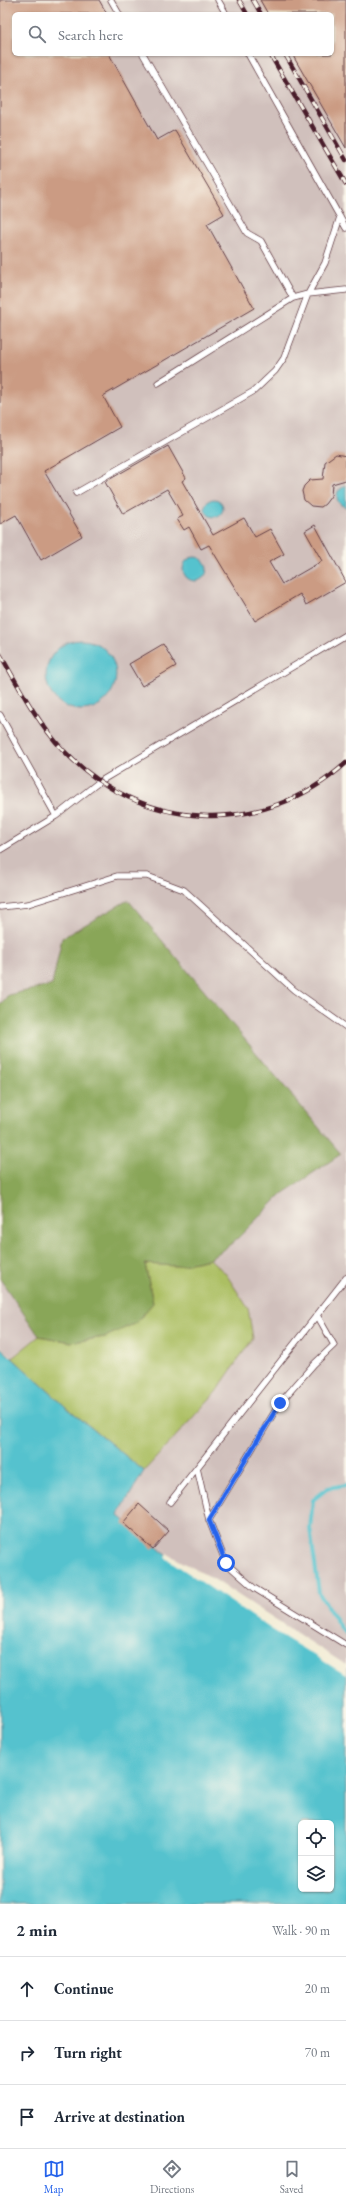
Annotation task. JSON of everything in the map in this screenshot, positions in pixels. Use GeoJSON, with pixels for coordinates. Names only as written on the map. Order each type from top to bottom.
{"type":"FeatureCollection","features":[{"type":"Feature","properties":{"kind":"lane"},"geometry":{"type":"LineString","coordinates":[[111,0],[118,12]]}},
{"type":"Feature","properties":{"kind":"lane"},"geometry":{"type":"LineString","coordinates":[[218,0],[225,12]]}},
{"type":"Feature","properties":{"kind":"lane"},"geometry":{"type":"LineString","coordinates":[[144,56],[247,233],[261,241],[293,298]]}},
{"type":"Feature","properties":{"kind":"lane"},"geometry":{"type":"LineString","coordinates":[[249,56],[346,228]]}},
{"type":"Feature","properties":{"kind":"lane"},"geometry":{"type":"LineString","coordinates":[[76,493],[254,391],[274,372],[284,358],[308,294],[325,263],[340,217]]}},
{"type":"Feature","properties":{"kind":"lane"},"geometry":{"type":"LineString","coordinates":[[158,383],[293,298],[308,294],[346,290]]}},
{"type":"Feature","properties":{"kind":"lane"},"geometry":{"type":"LineString","coordinates":[[0,850],[56,816],[100,782],[346,636]]}},
{"type":"Feature","properties":{"kind":"lane"},"geometry":{"type":"LineString","coordinates":[[0,714],[56,816]]}},
{"type":"Feature","properties":{"kind":"lane"},"geometry":{"type":"LineString","coordinates":[[0,907],[28,904],[117,876],[147,876],[184,890],[294,990],[346,1027]]}},
{"type":"Feature","properties":{"kind":"lane"},"geometry":{"type":"LineString","coordinates":[[170,1502],[346,1278]]}},
{"type":"Feature","properties":{"kind":"lane"},"geometry":{"type":"LineString","coordinates":[[209,1520],[280,1403],[314,1364],[334,1345],[317,1315]]}},
{"type":"Feature","properties":{"kind":"lane"},"geometry":{"type":"LineString","coordinates":[[197,1468],[209,1520],[226,1563],[254,1588],[346,1645]]}},
{"type":"Feature","properties":{"kind":"shaded area"},"geometry":{"type":"Polygon","coordinates":[[[0,0],[346,0],[346,1666],[169,1557],[118,1515],[143,1471],[0,1346],[0,0]]]}},
{"type":"Feature","properties":{"kind":"green space"},"geometry":{"type":"Polygon","coordinates":[[[128,900],[341,1154],[282,1194],[235,1241],[210,1259],[177,1266],[145,1264],[153,1303],[136,1323],[105,1337],[72,1342],[39,1336],[0,1279],[0,1005],[8,995],[52,985],[62,938],[128,900]]]}},
{"type":"Feature","properties":{"kind":"green space"},"geometry":{"type":"Polygon","coordinates":[[[210,1259],[226,1274],[248,1308],[253,1338],[216,1392],[144,1471],[66,1407],[12,1358],[39,1336],[72,1342],[105,1337],[153,1303],[145,1264],[177,1266],[210,1259]]]}},
{"type":"Feature","properties":{"kind":"water"},"geometry":{"type":"Polygon","coordinates":[[[346,485],[346,507],[339,503],[337,497],[338,491],[346,485]]]}},
{"type":"Feature","properties":{"kind":"water"},"geometry":{"type":"Polygon","coordinates":[[[210,499],[218,499],[223,504],[221,515],[218,517],[210,517],[205,512],[205,504],[210,499]]]}},
{"type":"Feature","properties":{"kind":"water"},"geometry":{"type":"Polygon","coordinates":[[[195,557],[200,558],[206,564],[206,574],[200,580],[195,581],[190,580],[184,574],[183,569],[184,564],[190,558],[195,557]]]}},
{"type":"Feature","properties":{"kind":"water"},"geometry":{"type":"Polygon","coordinates":[[[81,640],[94,643],[106,650],[113,662],[116,675],[113,688],[106,700],[94,707],[81,710],[68,707],[56,700],[49,688],[46,675],[49,662],[56,650],[68,643],[81,640]]]}},
{"type":"Feature","properties":{"kind":"water"},"geometry":{"type":"Polygon","coordinates":[[[0,1347],[66,1407],[144,1471],[118,1515],[169,1557],[346,1668],[346,1904],[0,1904],[0,1347]]]}},
{"type":"Feature","properties":{"kind":"pier"},"geometry":{"type":"Polygon","coordinates":[[[168,1554],[215,1580],[346,1665],[346,1675],[271,1629],[166,1558],[168,1554]]]}},
{"type":"Feature","properties":{"kind":"building"},"geometry":{"type":"Polygon","coordinates":[[[0,0],[99,0],[106,12],[12,12],[12,56],[110,56],[157,140],[175,130],[224,214],[207,224],[254,308],[103,396],[120,427],[44,471],[82,536],[41,560],[16,515],[0,524],[0,0]]]}},
{"type":"Feature","properties":{"kind":"building"},"geometry":{"type":"Polygon","coordinates":[[[260,0],[346,0],[346,148],[293,56],[334,56],[334,12],[267,12],[260,0]]]}},
{"type":"Feature","properties":{"kind":"building"},"geometry":{"type":"Polygon","coordinates":[[[168,446],[186,478],[182,481],[213,535],[244,518],[255,537],[270,529],[284,554],[269,562],[282,584],[322,561],[305,531],[315,525],[346,582],[306,605],[300,594],[255,621],[209,545],[201,549],[189,527],[184,530],[177,519],[183,516],[167,489],[123,514],[105,482],[168,446]]]}},
{"type":"Feature","properties":{"kind":"building"},"geometry":{"type":"Polygon","coordinates":[[[336,454],[346,456],[346,480],[332,484],[331,496],[321,507],[311,506],[304,500],[302,491],[304,486],[310,480],[323,479],[325,462],[336,454]]]}},
{"type":"Feature","properties":{"kind":"building"},"geometry":{"type":"Polygon","coordinates":[[[163,644],[176,666],[142,686],[129,664],[163,644]]]}},
{"type":"Feature","properties":{"kind":"building"},"geometry":{"type":"Polygon","coordinates":[[[139,1504],[169,1531],[153,1549],[123,1523],[139,1504]]]}},
{"type":"Feature","properties":{"kind":"waterway"},"geometry":{"type":"LineString","coordinates":[[346,1485],[328,1488],[313,1500],[310,1528],[319,1593],[342,1630],[346,1633]]}},
{"type":"Feature","properties":{"kind":"railway"},"geometry":{"type":"LineString","coordinates":[[239,0],[246,12]]}},
{"type":"Feature","properties":{"kind":"railway"},"geometry":{"type":"LineString","coordinates":[[253,0],[260,12]]}},
{"type":"Feature","properties":{"kind":"railway"},"geometry":{"type":"LineString","coordinates":[[271,56],[346,184]]}},
{"type":"Feature","properties":{"kind":"railway"},"geometry":{"type":"LineString","coordinates":[[286,56],[346,160]]}},
{"type":"Feature","properties":{"kind":"railway"},"geometry":{"type":"LineString","coordinates":[[0,654],[37,716],[63,750],[94,777],[128,797],[165,810],[202,816],[240,814],[277,805],[313,788],[346,763]]}},
{"type":"Feature","properties":{"kind":"route"},"geometry":{"type":"LineString","coordinates":[[226,1563],[209,1520],[280,1403]]}}]}
